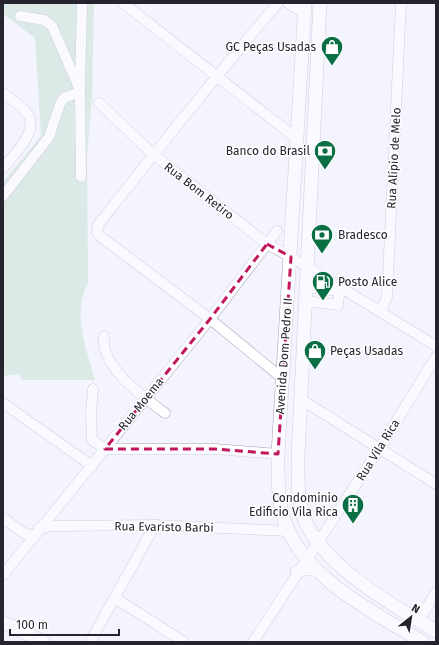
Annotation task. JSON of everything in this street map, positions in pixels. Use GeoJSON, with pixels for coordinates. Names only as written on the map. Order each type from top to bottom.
{"type":"FeatureCollection","features":[{"type":"Feature","properties":{"kind":"main road","name":"Avenida Dom Pedro II"},"geometry":{"type":"LineString","coordinates":[[320,3],[307,268],[312,288],[312,301],[302,400],[298,455],[298,490],[304,518],[318,544],[338,565],[352,576],[436,631]]}},
{"type":"Feature","properties":{"kind":"main road","name":"Avenida Dom Pedro II"},"geometry":{"type":"LineString","coordinates":[[305,8],[296,138],[291,256],[282,378],[278,454],[278,493],[288,531],[306,559],[338,588],[407,638],[423,642]]}},
{"type":"Feature","properties":{"kind":"main road"},"geometry":{"type":"LineString","coordinates":[[297,572],[308,569],[316,569]]}},
{"type":"Feature","properties":{"kind":"main road"},"geometry":{"type":"LineString","coordinates":[[3,622],[44,642]]}},
{"type":"Feature","properties":{"kind":"street"},"geometry":{"type":"LineString","coordinates":[[81,177],[80,91],[82,3]]}},
{"type":"Feature","properties":{"kind":"street"},"geometry":{"type":"LineString","coordinates":[[123,3],[296,138]]}},
{"type":"Feature","properties":{"kind":"street"},"geometry":{"type":"LineString","coordinates":[[278,3],[217,75],[98,225],[97,232],[100,236],[210,319],[282,378]]}},
{"type":"Feature","properties":{"kind":"street"},"geometry":{"type":"LineString","coordinates":[[288,3],[305,8]]}},
{"type":"Feature","properties":{"kind":"street","name":"Rua Alípio de Melo"},"geometry":{"type":"LineString","coordinates":[[382,312],[387,297],[401,3]]}},
{"type":"Feature","properties":{"kind":"street"},"geometry":{"type":"LineString","coordinates":[[20,16],[40,18],[52,26],[80,91]]}},
{"type":"Feature","properties":{"kind":"street"},"geometry":{"type":"LineString","coordinates":[[3,196],[49,137],[60,104],[64,98],[80,91]]}},
{"type":"Feature","properties":{"kind":"street"},"geometry":{"type":"LineString","coordinates":[[3,93],[29,117],[30,126],[27,137],[3,168]]}},
{"type":"Feature","properties":{"kind":"street","name":"Rua Bom Retiro"},"geometry":{"type":"LineString","coordinates":[[98,104],[154,155],[267,244],[291,256],[340,289],[382,312],[436,346]]}},
{"type":"Feature","properties":{"kind":"street","name":"Rua Moema"},"geometry":{"type":"LineString","coordinates":[[3,575],[210,319],[277,231]]}},
{"type":"Feature","properties":{"kind":"street"},"geometry":{"type":"LineString","coordinates":[[312,301],[338,304],[340,289],[312,288],[320,275]]}},
{"type":"Feature","properties":{"kind":"street"},"geometry":{"type":"LineString","coordinates":[[104,336],[103,342],[106,354],[120,376],[165,413]]}},
{"type":"Feature","properties":{"kind":"street","name":"Rua Vila Rica"},"geometry":{"type":"LineString","coordinates":[[253,642],[297,572],[318,544],[436,358]]}},
{"type":"Feature","properties":{"kind":"street"},"geometry":{"type":"LineString","coordinates":[[93,389],[91,413],[92,440],[105,450],[215,449],[278,454]]}},
{"type":"Feature","properties":{"kind":"street"},"geometry":{"type":"LineString","coordinates":[[302,400],[436,484]]}},
{"type":"Feature","properties":{"kind":"street"},"geometry":{"type":"LineString","coordinates":[[3,403],[92,466]]}},
{"type":"Feature","properties":{"kind":"street"},"geometry":{"type":"LineString","coordinates":[[3,518],[25,534],[37,532]]}},
{"type":"Feature","properties":{"kind":"street"},"geometry":{"type":"LineString","coordinates":[[90,642],[156,525]]}},
{"type":"Feature","properties":{"kind":"street","name":"Rua Evaristo Barbi"},"geometry":{"type":"LineString","coordinates":[[37,532],[52,526],[156,525],[288,531]]}},
{"type":"Feature","properties":{"kind":"street"},"geometry":{"type":"LineString","coordinates":[[419,620],[436,592]]}},
{"type":"Feature","properties":{"kind":"street"},"geometry":{"type":"LineString","coordinates":[[115,598],[184,642]]}},
{"type":"Feature","properties":{"kind":"highlighted area"},"geometry":{"type":"Polygon","coordinates":[[[267,244],[291,257],[278,454],[215,449],[105,449],[210,319],[267,244]]]}},
{"type":"Feature","properties":{"kind":"green space"},"geometry":{"type":"Polygon","coordinates":[[[3,3],[94,3],[92,97],[87,156],[88,283],[83,295],[81,319],[82,331],[95,380],[23,380],[18,374],[3,376],[3,182],[41,136],[35,38],[3,14],[3,3]]]}},
{"type":"Feature","properties":{"kind":"place","name":"GC Peças Usadas"},"geometry":{"type":"Point","coordinates":[332,66]}},
{"type":"Feature","properties":{"kind":"place","name":"Banco do Brasil"},"geometry":{"type":"Point","coordinates":[325,170]}},
{"type":"Feature","properties":{"kind":"place","name":"Bradesco"},"geometry":{"type":"Point","coordinates":[322,254]}},
{"type":"Feature","properties":{"kind":"place","name":"Posto Alice"},"geometry":{"type":"Point","coordinates":[323,302]}},
{"type":"Feature","properties":{"kind":"place","name":"Peças Usadas"},"geometry":{"type":"Point","coordinates":[315,370]}},
{"type":"Feature","properties":{"kind":"place","name":"Condominio Edificio Vila Rica"},"geometry":{"type":"Point","coordinates":[353,524]}}]}
